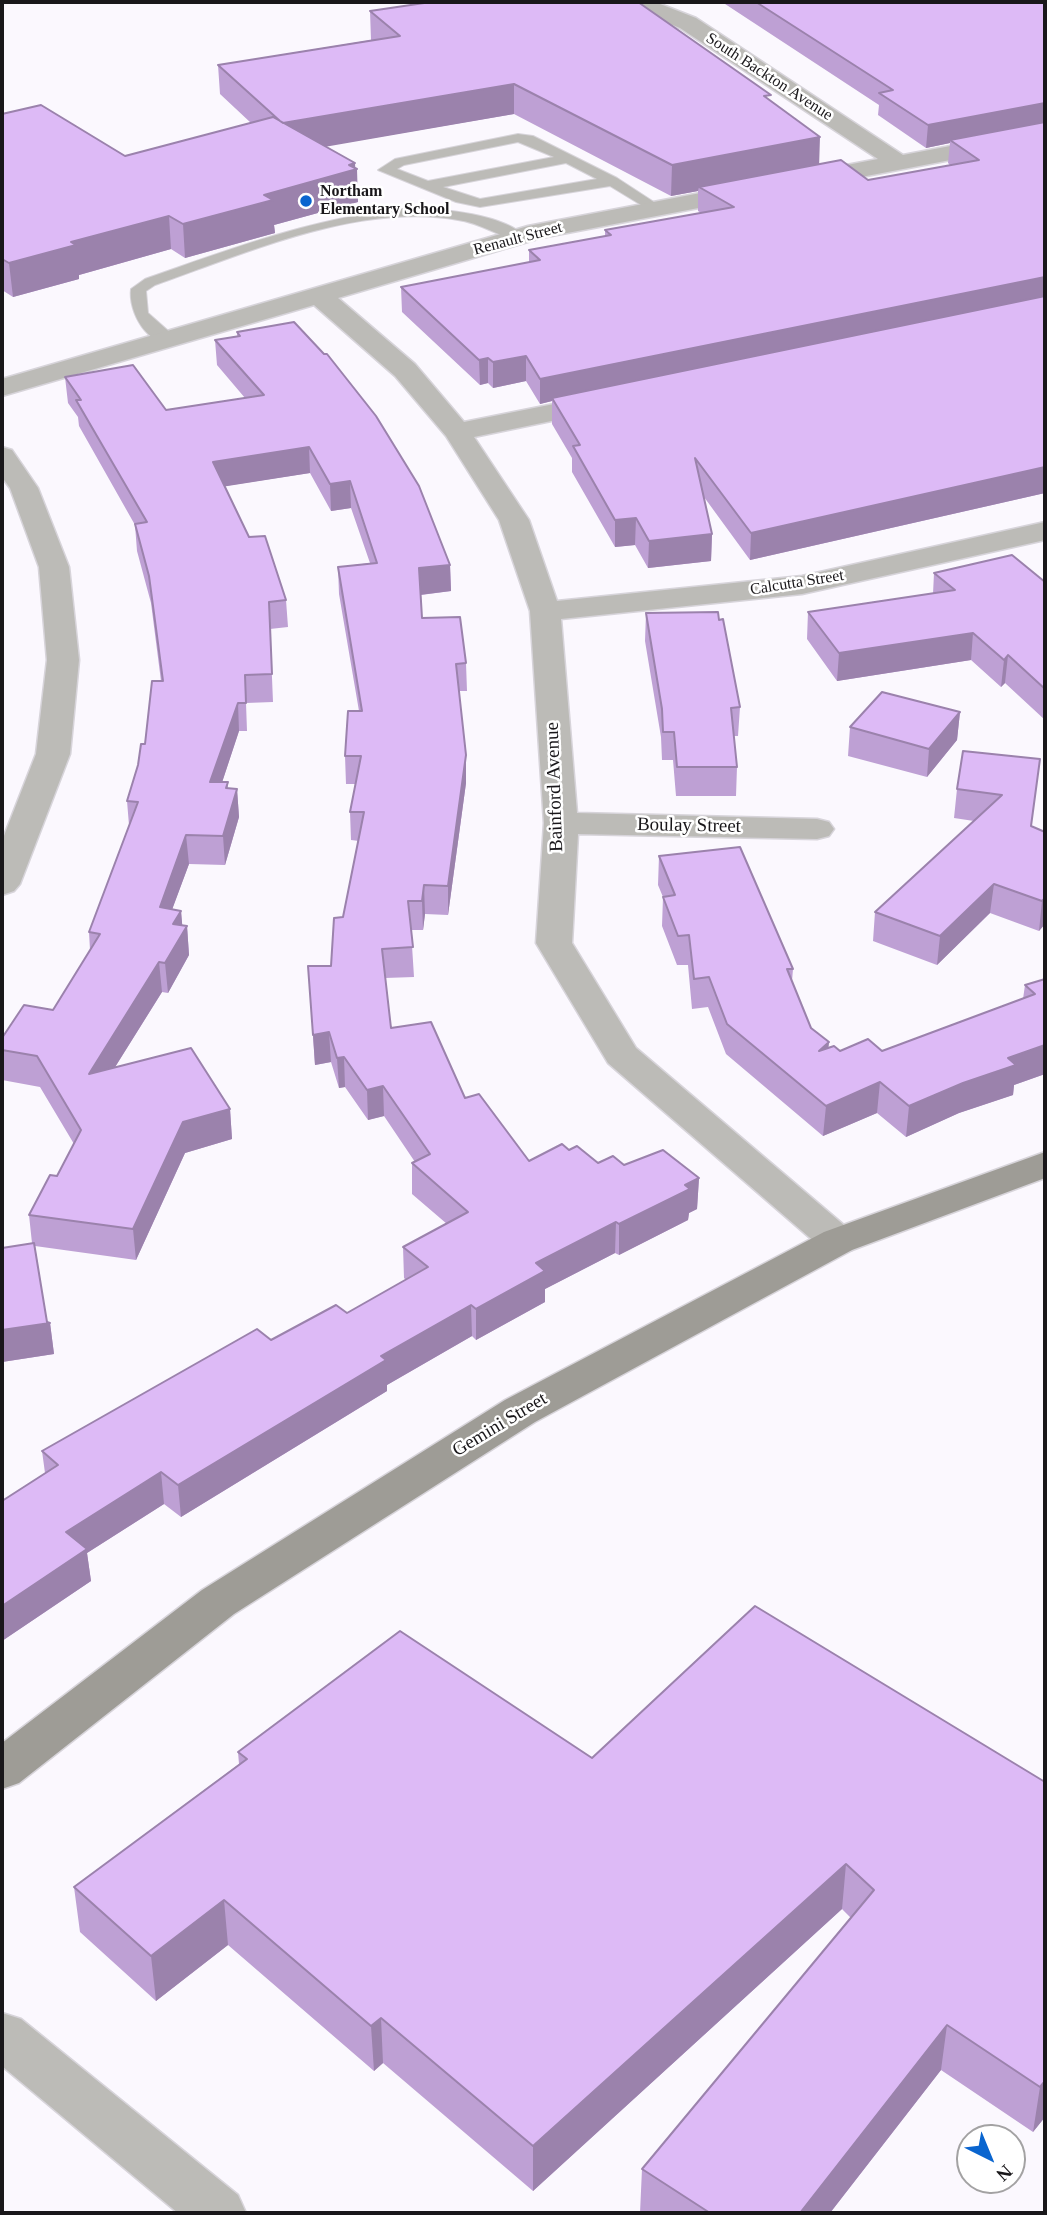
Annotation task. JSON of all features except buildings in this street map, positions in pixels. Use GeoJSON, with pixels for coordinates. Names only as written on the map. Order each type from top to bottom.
{"type":"FeatureCollection","features":[{"type":"Feature","properties":{"kind":"street","name":"South Backton Avenue"},"geometry":{"type":"LineString","coordinates":[[637,2],[688,23],[897,161]]}},
{"type":"Feature","properties":{"kind":"street","name":"Renault Street"},"geometry":{"type":"LineString","coordinates":[[2,388],[519,237],[897,161],[1045,135]]}},
{"type":"Feature","properties":{"kind":"street","name":"Bainford Avenue"},"geometry":{"type":"LineString","coordinates":[[319,295],[405,370],[457,432],[514,520],[545,611],[561,823],[554,943],[621,1055],[838,1241]]}},
{"type":"Feature","properties":{"kind":"street"},"geometry":{"type":"LineString","coordinates":[[457,432],[635,396]]}},
{"type":"Feature","properties":{"kind":"street"},"geometry":{"type":"LineString","coordinates":[[2,456],[24,488],[54,567],[63,660],[53,754],[2,884]]}},
{"type":"Feature","properties":{"kind":"street","name":"Calcutta Street"},"geometry":{"type":"LineString","coordinates":[[545,611],[802,585],[1043,535]]}},
{"type":"Feature","properties":{"kind":"street","name":"Boulay Street"},"geometry":{"type":"LineString","coordinates":[[561,823],[817,829]]}},
{"type":"Feature","properties":{"kind":"street","name":"Gemini Street"},"geometry":{"type":"LineString","coordinates":[[2,1770],[218,1602],[520,1411],[838,1241],[1045,1164]]}},
{"type":"Feature","properties":{"kind":"street"},"geometry":{"type":"LineString","coordinates":[[2,2035],[218,2213]]}},
{"type":"Feature","properties":{"kind":"lane"},"geometry":{"type":"LineString","coordinates":[[612,181],[480,204],[385,170],[400,162],[518,138],[528,139],[612,181],[656,208]]}},
{"type":"Feature","properties":{"kind":"lane"},"geometry":{"type":"LineString","coordinates":[[426,186],[567,159]]}},
{"type":"Feature","properties":{"kind":"lane"},"geometry":{"type":"LineString","coordinates":[[168,340],[147,325],[138,314],[136,301],[139,289],[150,282],[269,242],[370,215],[407,211],[475,219],[519,237]]}},
{"type":"Feature","properties":{"kind":"place","name":"Northam Elementary School"},"geometry":{"type":"Point","coordinates":[306,201]}}]}
